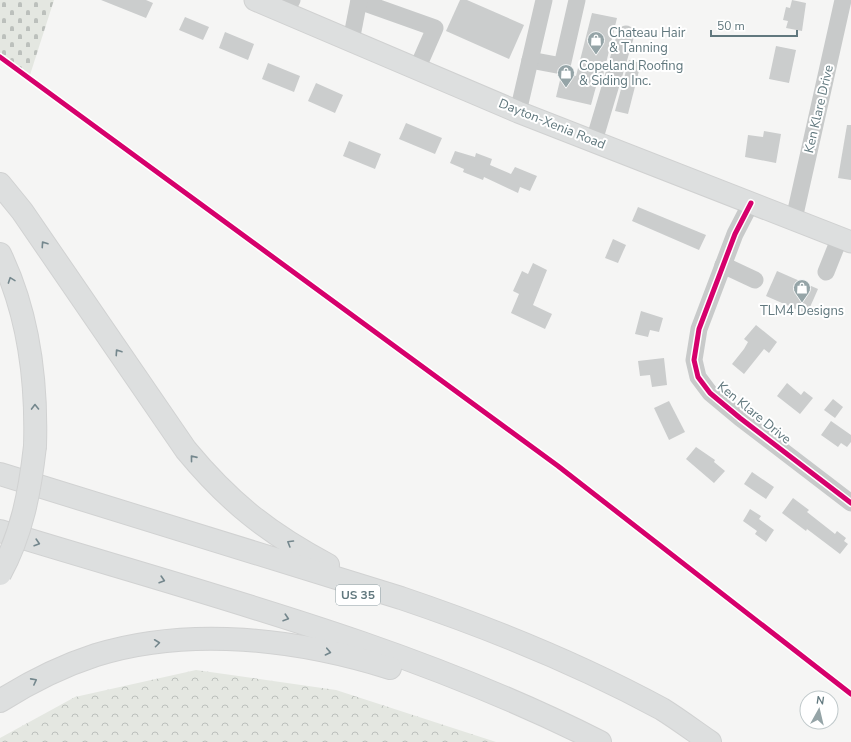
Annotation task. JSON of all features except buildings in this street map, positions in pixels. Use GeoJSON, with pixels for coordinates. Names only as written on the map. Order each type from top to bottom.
{"type":"FeatureCollection","features":[{"type":"Feature","properties":{"kind":"highway"},"geometry":{"type":"LineString","coordinates":[[0,184],[22,211],[186,450],[210,479],[252,518],[282,539],[332,567],[359,585]]}},
{"type":"Feature","properties":{"kind":"highway"},"geometry":{"type":"LineString","coordinates":[[0,254],[19,305],[31,355],[35,393],[35,446],[31,480],[24,513],[11,552],[0,574]]}},
{"type":"Feature","properties":{"kind":"highway"},"geometry":{"type":"LineString","coordinates":[[0,474],[464,619],[577,667],[662,710],[710,742]]}},
{"type":"Feature","properties":{"kind":"highway","name":"US 35"},"geometry":{"type":"LineString","coordinates":[[0,485],[290,573],[412,612],[560,673],[701,742]]}},
{"type":"Feature","properties":{"kind":"highway"},"geometry":{"type":"LineString","coordinates":[[0,531],[266,612],[391,654],[484,690],[600,742]]}},
{"type":"Feature","properties":{"kind":"highway"},"geometry":{"type":"LineString","coordinates":[[0,700],[44,676],[70,665],[121,649],[145,644],[189,640],[262,642],[318,650],[391,669],[541,726],[573,742]]}},
{"type":"Feature","properties":{"kind":"main road","name":"Dayton-Xenia Road"},"geometry":{"type":"LineString","coordinates":[[274,4],[351,40],[518,112],[751,203],[794,218],[846,240]]}},
{"type":"Feature","properties":{"kind":"street"},"geometry":{"type":"LineString","coordinates":[[518,112],[544,0]]}},
{"type":"Feature","properties":{"kind":"street"},"geometry":{"type":"LineString","coordinates":[[530,60],[562,66],[577,0]]}},
{"type":"Feature","properties":{"kind":"street","name":"Ken Klare Drive"},"geometry":{"type":"LineString","coordinates":[[794,218],[843,0]]}},
{"type":"Feature","properties":{"kind":"street"},"geometry":{"type":"LineString","coordinates":[[351,40],[359,1],[435,28],[417,69]]}},
{"type":"Feature","properties":{"kind":"street"},"geometry":{"type":"LineString","coordinates":[[594,141],[626,34]]}},
{"type":"Feature","properties":{"kind":"street","name":"Ken Klare Drive"},"geometry":{"type":"LineString","coordinates":[[751,203],[734,234],[699,329],[694,360],[698,377],[710,393],[734,413],[851,503]]}},
{"type":"Feature","properties":{"kind":"street"},"geometry":{"type":"LineString","coordinates":[[826,272],[846,240]]}},
{"type":"Feature","properties":{"kind":"street"},"geometry":{"type":"LineString","coordinates":[[723,265],[755,280]]}},
{"type":"Feature","properties":{"kind":"green space"},"geometry":{"type":"Polygon","coordinates":[[[0,0],[54,0],[29,78],[0,57],[0,0]]]}},
{"type":"Feature","properties":{"kind":"green space"},"geometry":{"type":"Polygon","coordinates":[[[196,670],[336,690],[496,742],[0,742],[0,738],[75,697],[196,670]]]}},
{"type":"Feature","properties":{"kind":"cycle path"},"geometry":{"type":"LineString","coordinates":[[0,57],[558,466],[851,694]]}},
{"type":"Feature","properties":{"kind":"cycle path"},"geometry":{"type":"LineString","coordinates":[[751,203],[735,234],[699,329],[694,360],[698,377],[710,393],[740,418],[851,503]]}},
{"type":"Feature","properties":{"kind":"place","name":"Chateau Hair & Tanning"},"geometry":{"type":"Point","coordinates":[596,55]}},
{"type":"Feature","properties":{"kind":"place","name":"Copeland Roofing & Siding Inc."},"geometry":{"type":"Point","coordinates":[566,88]}},
{"type":"Feature","properties":{"kind":"place","name":"TLM4 Designs"},"geometry":{"type":"Point","coordinates":[802,303]}}]}
